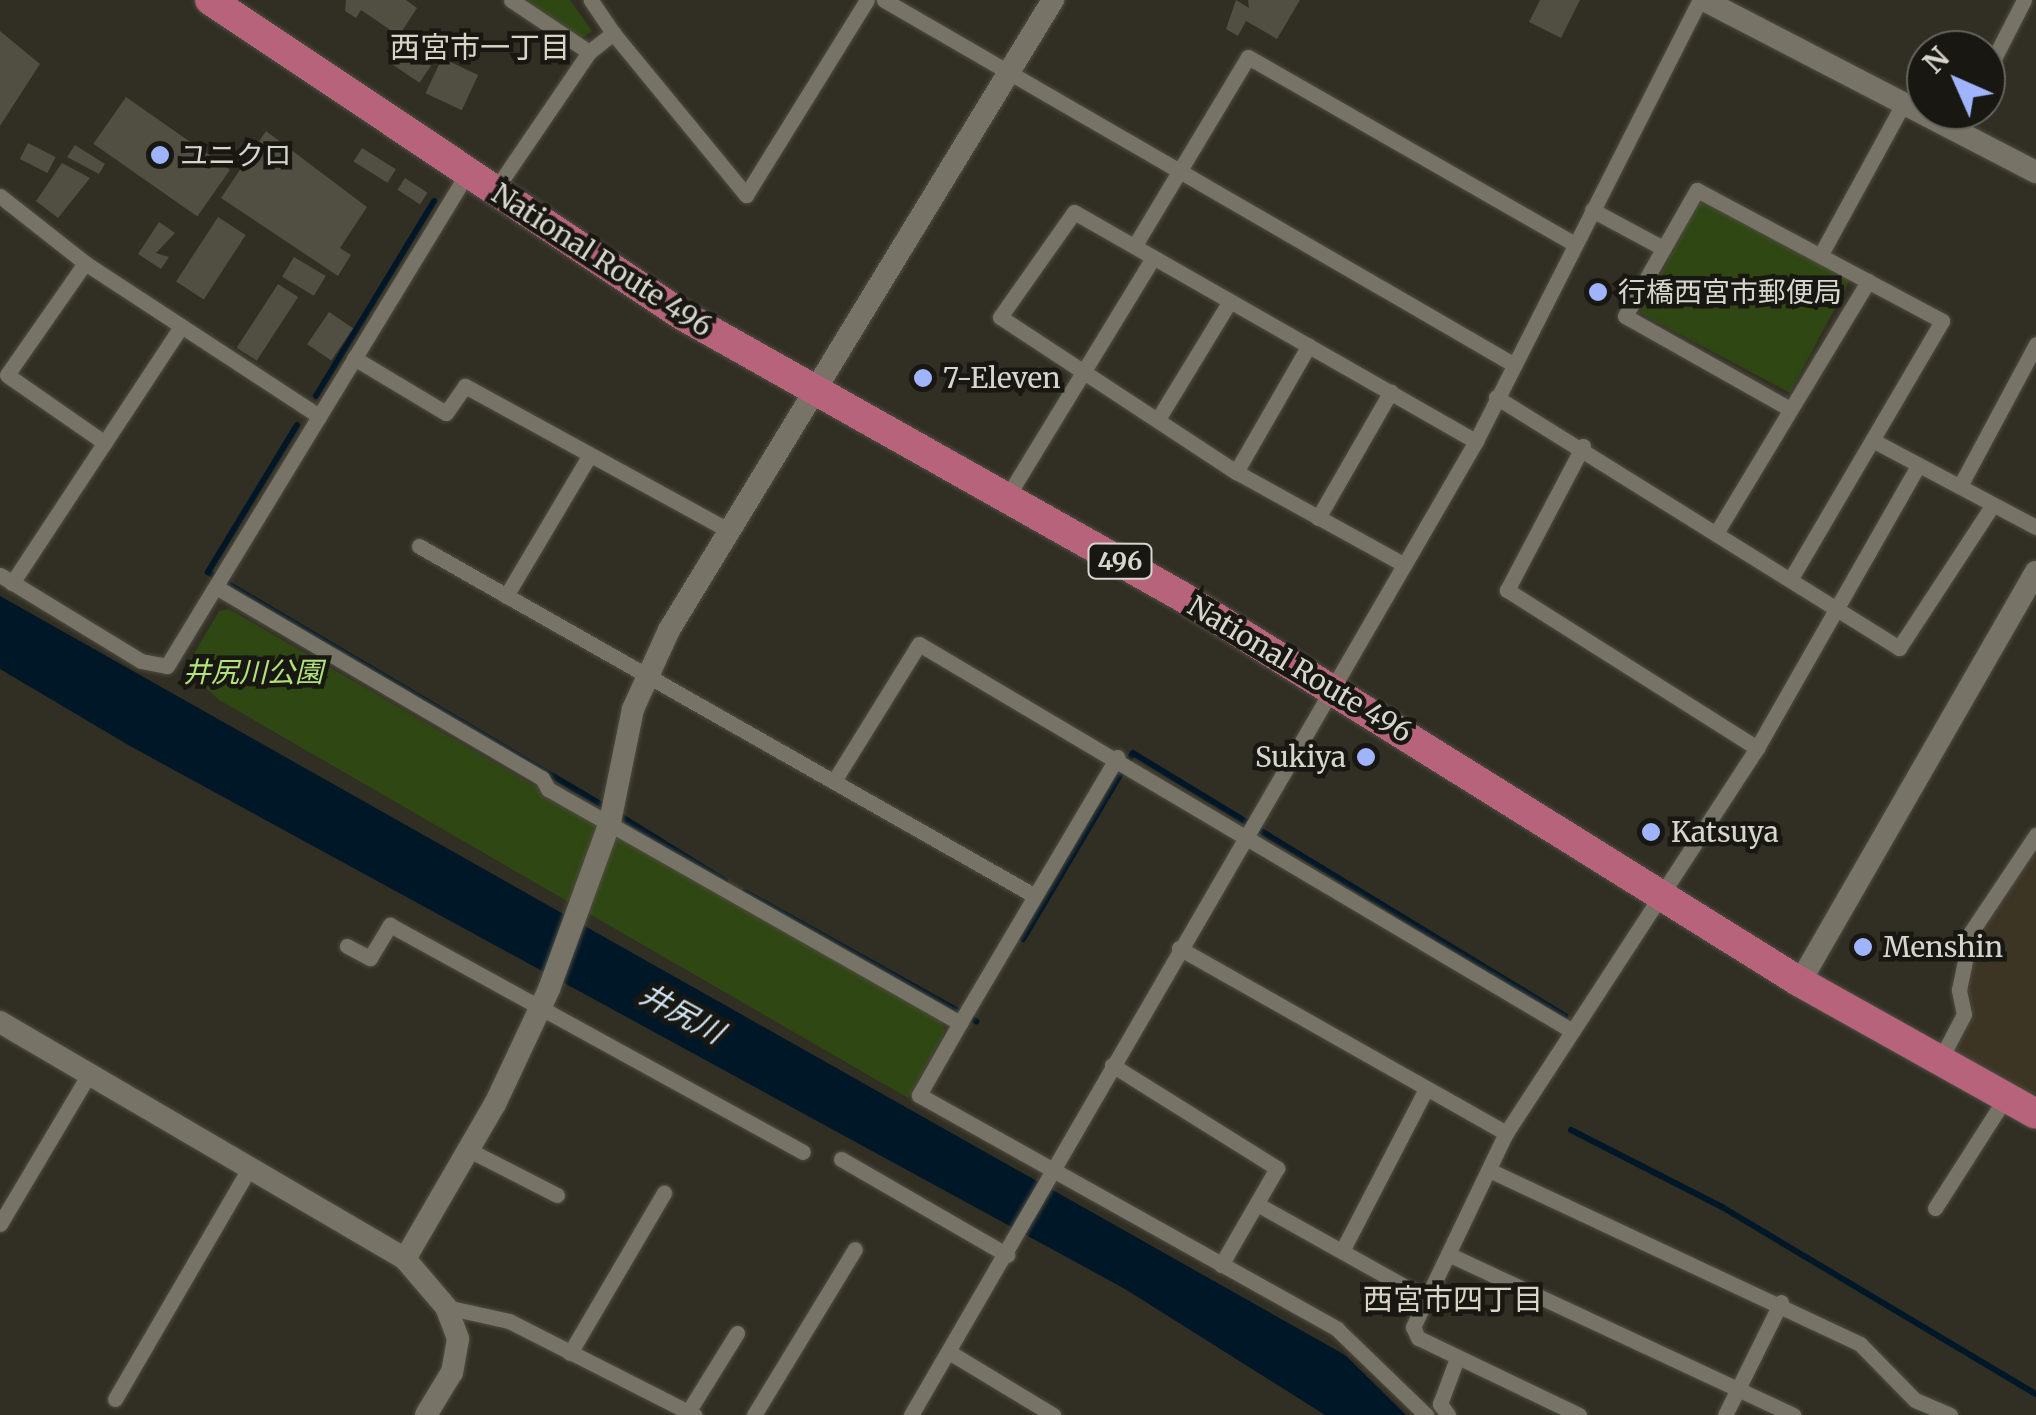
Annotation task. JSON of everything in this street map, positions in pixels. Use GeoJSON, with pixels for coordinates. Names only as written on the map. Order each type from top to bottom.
{"type":"FeatureCollection","features":[{"type":"Feature","properties":{"kind":"highway","name":"National Route 496"},"geometry":{"type":"LineString","coordinates":[[210,0],[494,190],[813,393],[1007,497],[1332,689],[1800,982],[2036,1114]]}},
{"type":"Feature","properties":{"kind":"street"},"geometry":{"type":"LineString","coordinates":[[512,0],[589,52]]}},
{"type":"Feature","properties":{"kind":"street"},"geometry":{"type":"LineString","coordinates":[[590,0],[746,195],[868,0]]}},
{"type":"Feature","properties":{"kind":"street"},"geometry":{"type":"LineString","coordinates":[[884,0],[1008,76],[1513,364]]}},
{"type":"Feature","properties":{"kind":"street"},"geometry":{"type":"LineString","coordinates":[[405,1259],[544,999],[610,822],[646,674],[1053,0]]}},
{"type":"Feature","properties":{"kind":"street"},"geometry":{"type":"LineString","coordinates":[[911,1415],[1476,441],[1702,0],[1906,105]]}},
{"type":"Feature","properties":{"kind":"street"},"geometry":{"type":"LineString","coordinates":[[2006,35],[2024,0]]}},
{"type":"Feature","properties":{"kind":"street"},"geometry":{"type":"LineString","coordinates":[[494,190],[589,52],[613,33]]}},
{"type":"Feature","properties":{"kind":"street"},"geometry":{"type":"LineString","coordinates":[[1135,245],[1248,56],[1575,244]]}},
{"type":"Feature","properties":{"kind":"street"},"geometry":{"type":"LineString","coordinates":[[1821,254],[1902,104]]}},
{"type":"Feature","properties":{"kind":"street"},"geometry":{"type":"LineString","coordinates":[[1975,130],[2036,172]]}},
{"type":"Feature","properties":{"kind":"street"},"geometry":{"type":"LineString","coordinates":[[181,327],[105,443],[6,579],[141,661],[167,666],[468,172]]}},
{"type":"Feature","properties":{"kind":"street"},"geometry":{"type":"LineString","coordinates":[[1790,409],[1625,316],[1697,190],[1942,321],[1791,578]]}},
{"type":"Feature","properties":{"kind":"street"},"geometry":{"type":"LineString","coordinates":[[0,196],[85,262],[319,416]]}},
{"type":"Feature","properties":{"kind":"street"},"geometry":{"type":"LineString","coordinates":[[1592,210],[1663,248]]}},
{"type":"Feature","properties":{"kind":"street"},"geometry":{"type":"LineString","coordinates":[[1403,564],[1236,472],[1000,317],[1074,212],[1476,441]]}},
{"type":"Feature","properties":{"kind":"street"},"geometry":{"type":"LineString","coordinates":[[1007,497],[1153,258]]}},
{"type":"Feature","properties":{"kind":"street"},"geometry":{"type":"LineString","coordinates":[[85,262],[7,376],[105,443]]}},
{"type":"Feature","properties":{"kind":"street"},"geometry":{"type":"LineString","coordinates":[[1718,530],[1868,281]]}},
{"type":"Feature","properties":{"kind":"street"},"geometry":{"type":"LineString","coordinates":[[1158,419],[1230,300]]}},
{"type":"Feature","properties":{"kind":"street"},"geometry":{"type":"LineString","coordinates":[[1960,486],[2036,344]]}},
{"type":"Feature","properties":{"kind":"street"},"geometry":{"type":"LineString","coordinates":[[1236,472],[1309,346]]}},
{"type":"Feature","properties":{"kind":"street"},"geometry":{"type":"LineString","coordinates":[[354,358],[446,414],[465,386],[730,531]]}},
{"type":"Feature","properties":{"kind":"street"},"geometry":{"type":"LineString","coordinates":[[1318,518],[1390,391]]}},
{"type":"Feature","properties":{"kind":"street"},"geometry":{"type":"LineString","coordinates":[[1496,397],[1718,530],[1899,648],[1992,506]]}},
{"type":"Feature","properties":{"kind":"street"},"geometry":{"type":"LineString","coordinates":[[1874,441],[2036,527]]}},
{"type":"Feature","properties":{"kind":"street"},"geometry":{"type":"LineString","coordinates":[[1583,446],[1507,590],[1757,748]]}},
{"type":"Feature","properties":{"kind":"street"},"geometry":{"type":"LineString","coordinates":[[506,596],[589,456]]}},
{"type":"Feature","properties":{"kind":"street"},"geometry":{"type":"LineString","coordinates":[[1579,1415],[1418,1338],[1413,1327],[1506,1132],[1568,1028],[1757,748],[1833,606],[1918,466]]}},
{"type":"Feature","properties":{"kind":"street"},"geometry":{"type":"LineString","coordinates":[[419,546],[1035,896]]}},
{"type":"Feature","properties":{"kind":"street"},"geometry":{"type":"LineString","coordinates":[[1800,982],[2028,605],[2036,572]]}},
{"type":"Feature","properties":{"kind":"street"},"geometry":{"type":"LineString","coordinates":[[216,587],[610,822],[960,1023]]}},
{"type":"Feature","properties":{"kind":"street"},"geometry":{"type":"LineString","coordinates":[[834,782],[919,644],[1117,757],[1568,1028]]}},
{"type":"Feature","properties":{"kind":"street"},"geometry":{"type":"LineString","coordinates":[[1117,757],[919,1095],[1337,1330],[1426,1415]]}},
{"type":"Feature","properties":{"kind":"street"},"geometry":{"type":"LineString","coordinates":[[1940,1060],[1964,1014],[1959,990],[1971,932],[2036,834]]}},
{"type":"Feature","properties":{"kind":"street"},"geometry":{"type":"LineString","coordinates":[[347,946],[370,958],[390,925],[544,999],[803,1152]]}},
{"type":"Feature","properties":{"kind":"street"},"geometry":{"type":"LineString","coordinates":[[1179,948],[1425,1091],[1506,1132]]}},
{"type":"Feature","properties":{"kind":"street"},"geometry":{"type":"LineString","coordinates":[[0,1022],[405,1259],[446,1307],[459,1354],[426,1415]]}},
{"type":"Feature","properties":{"kind":"street"},"geometry":{"type":"LineString","coordinates":[[1112,1065],[1277,1168],[1221,1265]]}},
{"type":"Feature","properties":{"kind":"street"},"geometry":{"type":"LineString","coordinates":[[0,1224],[88,1076]]}},
{"type":"Feature","properties":{"kind":"street"},"geometry":{"type":"LineString","coordinates":[[1342,1250],[1425,1091]]}},
{"type":"Feature","properties":{"kind":"street"},"geometry":{"type":"LineString","coordinates":[[1935,1208],[2006,1097]]}},
{"type":"Feature","properties":{"kind":"street"},"geometry":{"type":"LineString","coordinates":[[467,1149],[558,1195]]}},
{"type":"Feature","properties":{"kind":"street"},"geometry":{"type":"LineString","coordinates":[[841,1159],[1009,1251]]}},
{"type":"Feature","properties":{"kind":"street"},"geometry":{"type":"LineString","coordinates":[[115,1399],[249,1169]]}},
{"type":"Feature","properties":{"kind":"street"},"geometry":{"type":"LineString","coordinates":[[1489,1170],[1781,1302],[1860,1344],[1915,1400],[1950,1415]]}},
{"type":"Feature","properties":{"kind":"street"},"geometry":{"type":"LineString","coordinates":[[570,1354],[664,1193]]}},
{"type":"Feature","properties":{"kind":"street"},"geometry":{"type":"LineString","coordinates":[[1256,1204],[1424,1298]]}},
{"type":"Feature","properties":{"kind":"street"},"geometry":{"type":"LineString","coordinates":[[754,1415],[855,1249]]}},
{"type":"Feature","properties":{"kind":"street"},"geometry":{"type":"LineString","coordinates":[[1448,1254],[1793,1415]]}},
{"type":"Feature","properties":{"kind":"street"},"geometry":{"type":"LineString","coordinates":[[1724,1415],[1781,1302]]}},
{"type":"Feature","properties":{"kind":"street"},"geometry":{"type":"LineString","coordinates":[[446,1307],[508,1321],[663,1410],[691,1414],[737,1332]]}},
{"type":"Feature","properties":{"kind":"street"},"geometry":{"type":"LineString","coordinates":[[948,1352],[1053,1415]]}},
{"type":"Feature","properties":{"kind":"street"},"geometry":{"type":"LineString","coordinates":[[1448,1415],[1440,1404],[1456,1358]]}},
{"type":"Feature","properties":{"kind":"street"},"geometry":{"type":"LineString","coordinates":[[1906,1415],[1915,1400]]}},
{"type":"Feature","properties":{"kind":"shaded area"},"geometry":{"type":"Polygon","coordinates":[[[2036,835],[2036,1114],[1940,1060],[1964,1014],[1971,933],[2036,835]]]}},
{"type":"Feature","properties":{"kind":"green space"},"geometry":{"type":"Polygon","coordinates":[[[519,0],[570,0],[592,31],[580,40],[519,0]]]}},
{"type":"Feature","properties":{"kind":"green space"},"geometry":{"type":"Polygon","coordinates":[[[1700,200],[1850,280],[1790,393],[1640,313],[1700,200]]]}},
{"type":"Feature","properties":{"kind":"green space","name":"井尻川公園"},"geometry":{"type":"Polygon","coordinates":[[[229,609],[942,1022],[945,1032],[908,1098],[219,700],[185,669],[219,611],[229,609]]]}},
{"type":"Feature","properties":{"kind":"water","name":"井尻川"},"geometry":{"type":"Polygon","coordinates":[[[0,596],[1345,1355],[1406,1415],[1325,1415],[1125,1289],[130,746],[0,669],[0,596]]]}},
{"type":"Feature","properties":{"kind":"building"},"geometry":{"type":"Polygon","coordinates":[[[346,0],[406,0],[417,8],[399,36],[361,10],[356,18],[345,11],[346,0]]]}},
{"type":"Feature","properties":{"kind":"building"},"geometry":{"type":"Polygon","coordinates":[[[1236,0],[1249,8],[1248,0],[1300,0],[1277,39],[1246,21],[1238,36],[1226,29],[1236,0]]]}},
{"type":"Feature","properties":{"kind":"building"},"geometry":{"type":"Polygon","coordinates":[[[1540,0],[1580,0],[1561,38],[1529,22],[1540,0]]]}},
{"type":"Feature","properties":{"kind":"building"},"geometry":{"type":"Polygon","coordinates":[[[0,31],[40,64],[0,126],[0,31]]]}},
{"type":"Feature","properties":{"kind":"building"},"geometry":{"type":"Polygon","coordinates":[[[412,33],[440,52],[419,83],[391,64],[412,33]]]}},
{"type":"Feature","properties":{"kind":"building"},"geometry":{"type":"Polygon","coordinates":[[[442,58],[478,75],[462,110],[426,93],[442,58]]]}},
{"type":"Feature","properties":{"kind":"building","name":"ユニクロ"},"geometry":{"type":"Polygon","coordinates":[[[126,97],[230,170],[197,217],[93,144],[126,97]]]}},
{"type":"Feature","properties":{"kind":"building"},"geometry":{"type":"Polygon","coordinates":[[[266,131],[367,207],[340,248],[351,255],[338,276],[221,198],[266,131]]]}},
{"type":"Feature","properties":{"kind":"building"},"geometry":{"type":"Polygon","coordinates":[[[28,143],[56,157],[47,173],[20,159],[28,143]]]}},
{"type":"Feature","properties":{"kind":"building"},"geometry":{"type":"Polygon","coordinates":[[[75,145],[105,164],[99,174],[67,157],[75,145]]]}},
{"type":"Feature","properties":{"kind":"building"},"geometry":{"type":"Polygon","coordinates":[[[362,148],[396,169],[387,183],[354,162],[362,148]]]}},
{"type":"Feature","properties":{"kind":"building"},"geometry":{"type":"Polygon","coordinates":[[[62,163],[90,178],[58,218],[36,201],[62,163]]]}},
{"type":"Feature","properties":{"kind":"building"},"geometry":{"type":"Polygon","coordinates":[[[405,178],[428,193],[420,204],[397,190],[405,178]]]}},
{"type":"Feature","properties":{"kind":"building"},"geometry":{"type":"Polygon","coordinates":[[[218,217],[246,235],[204,300],[176,282],[218,217]]]}},
{"type":"Feature","properties":{"kind":"building"},"geometry":{"type":"Polygon","coordinates":[[[159,222],[175,233],[156,253],[169,257],[161,269],[138,254],[159,222]]]}},
{"type":"Feature","properties":{"kind":"building"},"geometry":{"type":"Polygon","coordinates":[[[294,257],[326,276],[314,296],[282,277],[294,257]]]}},
{"type":"Feature","properties":{"kind":"building"},"geometry":{"type":"Polygon","coordinates":[[[278,284],[298,297],[257,361],[237,348],[278,284]]]}},
{"type":"Feature","properties":{"kind":"building"},"geometry":{"type":"Polygon","coordinates":[[[329,312],[353,328],[331,361],[307,344],[329,312]]]}},
{"type":"Feature","properties":{"kind":"waterway"},"geometry":{"type":"LineString","coordinates":[[316,396],[434,201]]}},
{"type":"Feature","properties":{"kind":"waterway"},"geometry":{"type":"LineString","coordinates":[[297,425],[208,572],[606,807]]}},
{"type":"Feature","properties":{"kind":"waterway"},"geometry":{"type":"LineString","coordinates":[[1023,939],[1133,753],[1565,1016]]}},
{"type":"Feature","properties":{"kind":"waterway"},"geometry":{"type":"LineString","coordinates":[[617,814],[725,881]]}},
{"type":"Feature","properties":{"kind":"waterway"},"geometry":{"type":"LineString","coordinates":[[745,892],[976,1021]]}},
{"type":"Feature","properties":{"kind":"waterway"},"geometry":{"type":"LineString","coordinates":[[1571,1130],[1722,1207],[2036,1394]]}},
{"type":"Feature","properties":{"kind":"place","name":"ユニクロ"},"geometry":{"type":"Point","coordinates":[160,155]}},
{"type":"Feature","properties":{"kind":"place","name":"行橋西宮市郵便局"},"geometry":{"type":"Point","coordinates":[1598,292]}},
{"type":"Feature","properties":{"kind":"place","name":"7-Eleven"},"geometry":{"type":"Point","coordinates":[923,378]}},
{"type":"Feature","properties":{"kind":"place","name":"Sukiya"},"geometry":{"type":"Point","coordinates":[1366,757]}},
{"type":"Feature","properties":{"kind":"place","name":"Katsuya"},"geometry":{"type":"Point","coordinates":[1651,832]}},
{"type":"Feature","properties":{"kind":"place","name":"Menshin"},"geometry":{"type":"Point","coordinates":[1863,947]}},
{"type":"Feature","properties":{"kind":"district","name":"西宮市一丁目"},"geometry":{"type":"Point","coordinates":[480,47]}},
{"type":"Feature","properties":{"kind":"district","name":"西宮市四丁目"},"geometry":{"type":"Point","coordinates":[1453,1299]}}]}
